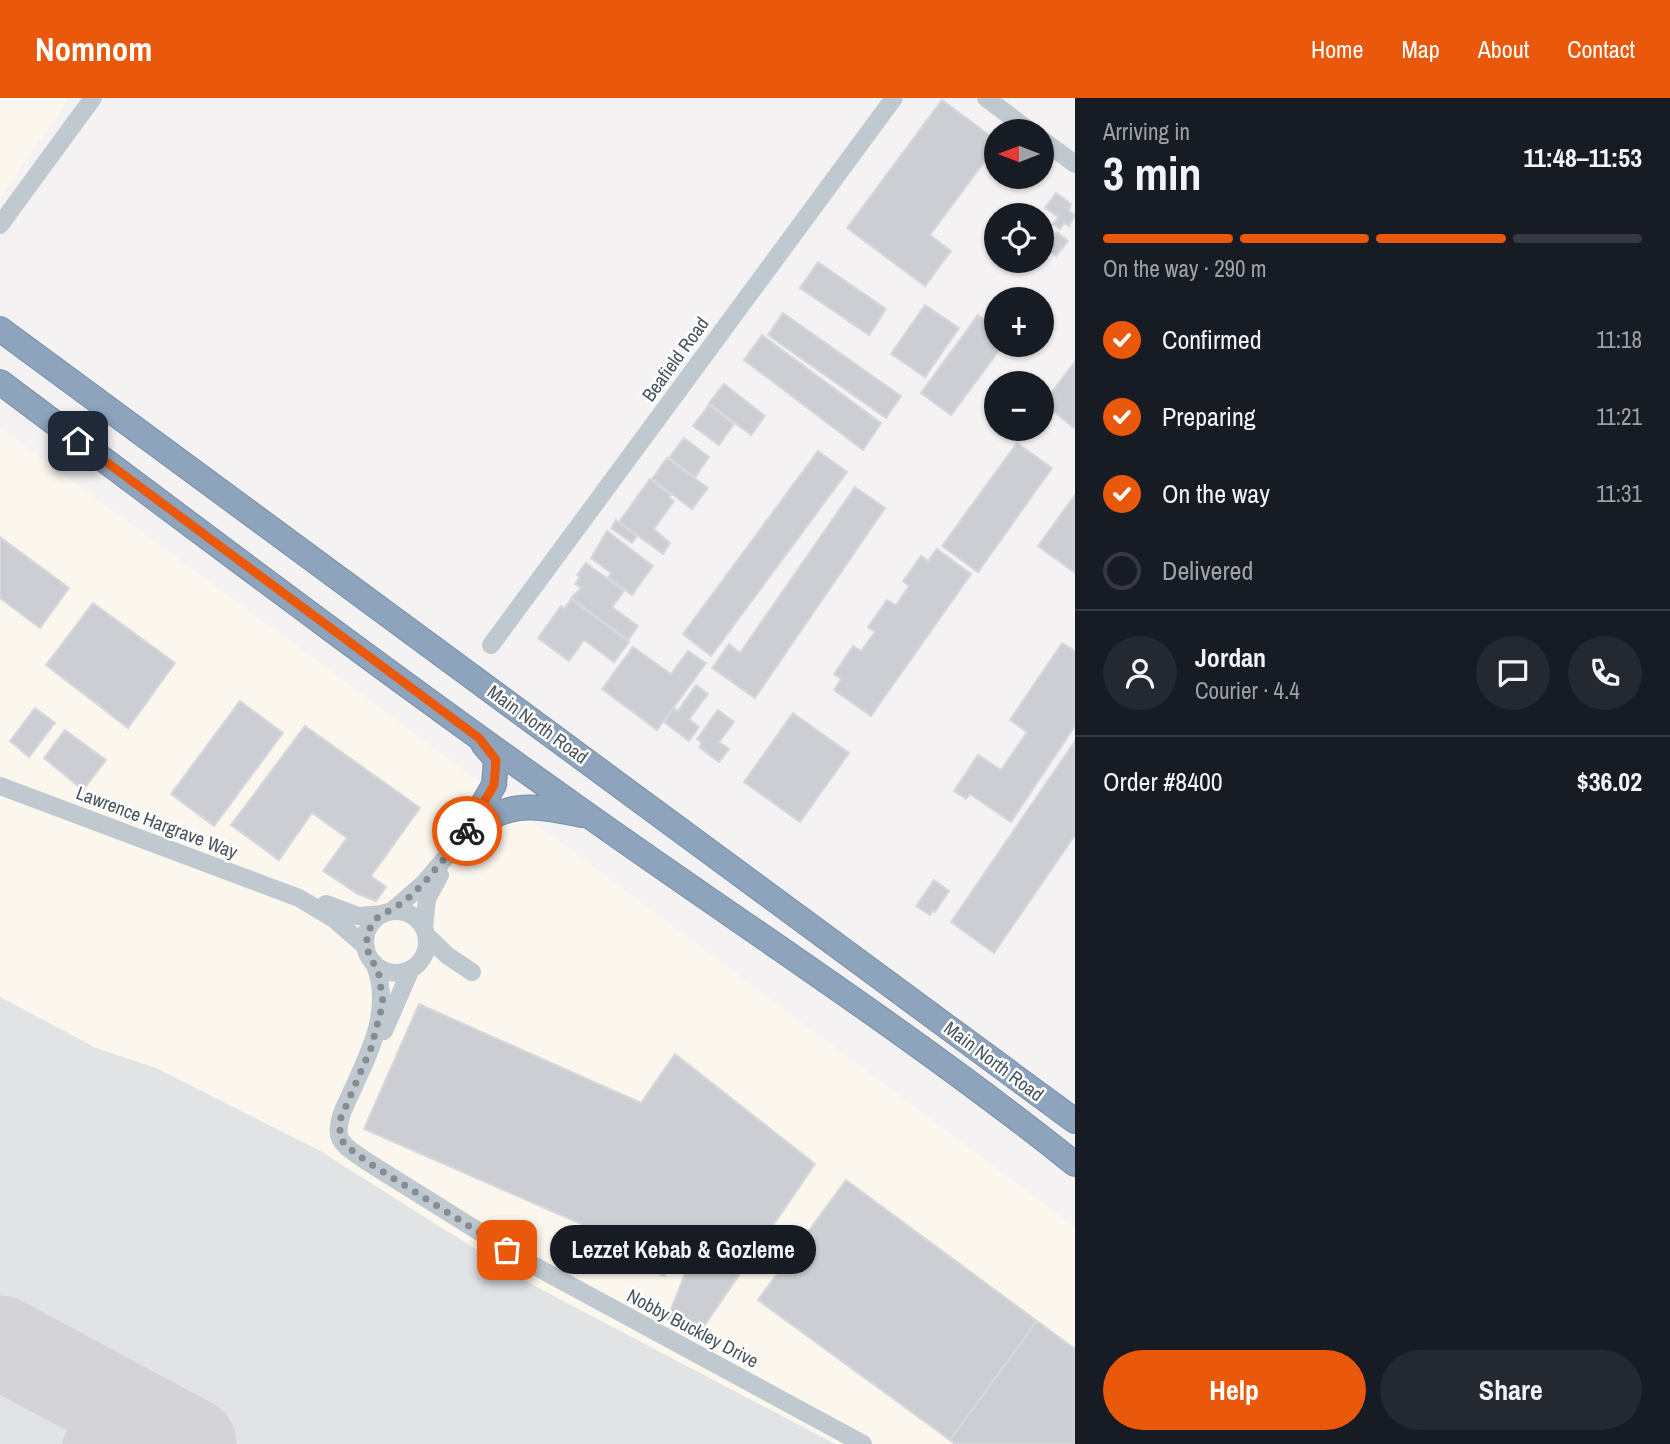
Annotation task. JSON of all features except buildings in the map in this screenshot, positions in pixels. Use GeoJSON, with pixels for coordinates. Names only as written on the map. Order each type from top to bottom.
{"type":"FeatureCollection","features":[{"type":"Feature","properties":{"kind":"highway","name":"Main North Road"},"geometry":{"type":"LineString","coordinates":[[0,329],[1075,1121]]}},
{"type":"Feature","properties":{"kind":"highway","name":"Main North Road"},"geometry":{"type":"LineString","coordinates":[[0,382],[479,738],[735,920],[876,1016],[1075,1164]]}},
{"type":"Feature","properties":{"kind":"highway"},"geometry":{"type":"LineString","coordinates":[[460,841],[494,785],[496,760],[479,738]]}},
{"type":"Feature","properties":{"kind":"highway"},"geometry":{"type":"LineString","coordinates":[[460,841],[500,812],[525,806],[590,817]]}},
{"type":"Feature","properties":{"kind":"street"},"geometry":{"type":"LineString","coordinates":[[0,225],[93,98]]}},
{"type":"Feature","properties":{"kind":"street","name":"Beafield Road"},"geometry":{"type":"LineString","coordinates":[[491,645],[894,98]]}},
{"type":"Feature","properties":{"kind":"street"},"geometry":{"type":"LineString","coordinates":[[986,98],[1014,119]]}},
{"type":"Feature","properties":{"kind":"street"},"geometry":{"type":"LineString","coordinates":[[1054,149],[1075,164]]}},
{"type":"Feature","properties":{"kind":"street","name":"Lawrence Hargrave Way"},"geometry":{"type":"LineString","coordinates":[[0,786],[299,898],[334,919],[370,955]]}},
{"type":"Feature","properties":{"kind":"street"},"geometry":{"type":"LineString","coordinates":[[388,912],[414,916],[448,956],[472,972],[442,964],[414,967],[403,972],[387,971],[370,955],[368,931],[372,923],[424,883],[460,841]]}},
{"type":"Feature","properties":{"kind":"street"},"geometry":{"type":"LineString","coordinates":[[414,967],[426,951],[427,900],[460,841]]}},
{"type":"Feature","properties":{"kind":"street","name":"Lawrence Hargrave Way"},"geometry":{"type":"LineString","coordinates":[[299,898],[323,902],[358,916],[388,912]]}},
{"type":"Feature","properties":{"kind":"street","name":"Nobby Buckley Drive"},"geometry":{"type":"LineString","coordinates":[[370,955],[379,975],[383,1003],[371,1048],[340,1120],[340,1137],[345,1145],[366,1161],[531,1264],[863,1444]]}},
{"type":"Feature","properties":{"kind":"street","name":"Nobby Buckley Drive"},"geometry":{"type":"LineString","coordinates":[[371,1048],[385,1031],[414,967]]}},
{"type":"Feature","properties":{"kind":"shaded area"},"geometry":{"type":"Polygon","coordinates":[[[0,98],[69,98],[0,198],[0,98]]]}},
{"type":"Feature","properties":{"kind":"shaded area"},"geometry":{"type":"Polygon","coordinates":[[[0,428],[347,683],[1075,1227],[1075,1444],[835,1444],[531,1284],[320,1151],[156,1068],[96,1048],[0,997],[0,428]]]}},
{"type":"Feature","properties":{"kind":"shaded area"},"geometry":{"type":"Polygon","coordinates":[[[0,997],[96,1048],[156,1068],[320,1151],[531,1284],[835,1444],[0,1444],[0,997]]]}},
{"type":"Feature","properties":{"kind":"taxiway"},"geometry":{"type":"LineString","coordinates":[[81,1444],[106,1399]]}},
{"type":"Feature","properties":{"kind":"runway"},"geometry":{"type":"LineString","coordinates":[[0,1342],[190,1444]]}},
{"type":"Feature","properties":{"kind":"way so far"},"geometry":{"type":"LineString","coordinates":[[467,831],[424,883],[392,911],[378,917],[368,931],[366,947],[379,975],[383,1003],[371,1048],[340,1120],[340,1137],[345,1145],[366,1161],[507,1250]]}},
{"type":"Feature","properties":{"kind":"place","name":"Lezzet Kebab & Gozleme"},"geometry":{"type":"Point","coordinates":[507,1250]}},
{"type":"Feature","properties":{"kind":"route"},"geometry":{"type":"LineString","coordinates":[[78,441],[479,738],[496,760],[494,785],[467,831]]}}]}
